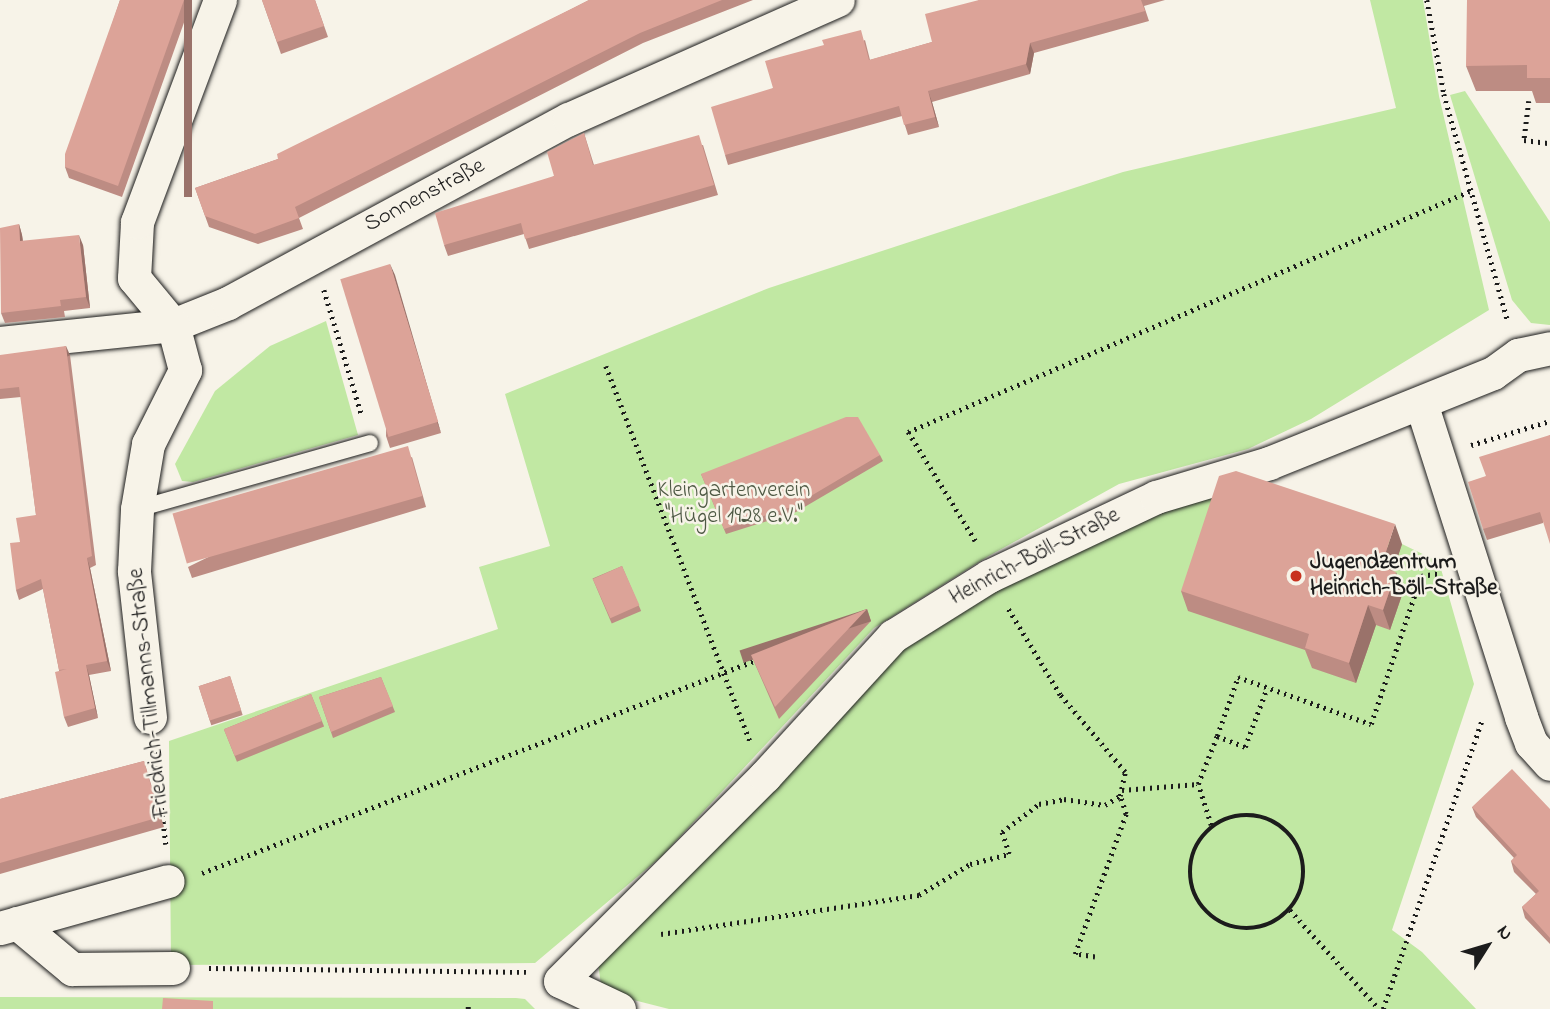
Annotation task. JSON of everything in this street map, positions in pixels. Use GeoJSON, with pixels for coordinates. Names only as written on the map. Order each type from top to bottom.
{"type":"FeatureCollection","features":[{"type":"Feature","properties":{"kind":"street","name":"Friedrich-Tillmanns-Straße"},"geometry":{"type":"LineString","coordinates":[[150,717],[134,571],[137,509],[148,444],[185,370],[173,325],[134,278],[137,222],[220,0]]}},
{"type":"Feature","properties":{"kind":"street","name":"Sonnenstraße"},"geometry":{"type":"LineString","coordinates":[[0,343],[173,325],[228,303],[569,119],[838,0]]}},
{"type":"Feature","properties":{"kind":"street","name":"Heinrich-Böll-Straße"},"geometry":{"type":"LineString","coordinates":[[560,981],[765,776],[893,636],[980,562],[1156,496],[1269,463],[1493,373],[1518,355],[1550,348]]}},
{"type":"Feature","properties":{"kind":"street"},"geometry":{"type":"LineString","coordinates":[[1421,403],[1501,660],[1531,743],[1550,764]]}},
{"type":"Feature","properties":{"kind":"street"},"geometry":{"type":"LineString","coordinates":[[9,926],[168,881]]}},
{"type":"Feature","properties":{"kind":"street"},"geometry":{"type":"LineString","coordinates":[[9,926],[72,969],[173,968]]}},
{"type":"Feature","properties":{"kind":"street"},"geometry":{"type":"LineString","coordinates":[[560,981],[619,1009]]}},
{"type":"Feature","properties":{"kind":"lane"},"geometry":{"type":"LineString","coordinates":[[137,509],[370,443]]}},
{"type":"Feature","properties":{"kind":"path"},"geometry":{"type":"LineString","coordinates":[[1427,0],[1444,94],[1518,355]]}},
{"type":"Feature","properties":{"kind":"path"},"geometry":{"type":"LineString","coordinates":[[1529,101],[1524,140],[1550,143]]}},
{"type":"Feature","properties":{"kind":"path"},"geometry":{"type":"LineString","coordinates":[[1096,957],[1075,954],[1126,814],[1121,793],[1125,772],[1060,695],[980,562],[975,542],[908,432],[1470,191]]}},
{"type":"Feature","properties":{"kind":"path"},"geometry":{"type":"LineString","coordinates":[[332,310],[370,443]]}},
{"type":"Feature","properties":{"kind":"path"},"geometry":{"type":"LineString","coordinates":[[606,366],[722,674],[765,776]]}},
{"type":"Feature","properties":{"kind":"path"},"geometry":{"type":"LineString","coordinates":[[1437,455],[1550,421]]}},
{"type":"Feature","properties":{"kind":"path"},"geometry":{"type":"LineString","coordinates":[[1211,826],[1198,784],[1238,677],[1371,724],[1421,576],[1471,567]]}},
{"type":"Feature","properties":{"kind":"path"},"geometry":{"type":"LineString","coordinates":[[168,881],[179,882],[772,654]]}},
{"type":"Feature","properties":{"kind":"path"},"geometry":{"type":"LineString","coordinates":[[1290,910],[1381,1009],[1501,660]]}},
{"type":"Feature","properties":{"kind":"path"},"geometry":{"type":"LineString","coordinates":[[1217,736],[1245,747],[1267,688]]}},
{"type":"Feature","properties":{"kind":"path","name":"Friedrich-Tillmanns-Straße"},"geometry":{"type":"LineString","coordinates":[[150,717],[168,881]]}},
{"type":"Feature","properties":{"kind":"path"},"geometry":{"type":"LineString","coordinates":[[656,934],[919,895],[970,864],[1009,854],[1002,832],[1039,804],[1063,799],[1105,806],[1121,793],[1198,784]]}},
{"type":"Feature","properties":{"kind":"path"},"geometry":{"type":"LineString","coordinates":[[1248,813],[1285,828],[1297,842],[1304,877],[1300,898],[1290,910],[1275,922],[1249,929],[1222,924],[1207,914],[1189,879],[1198,840],[1211,826],[1248,813]]}},
{"type":"Feature","properties":{"kind":"path"},"geometry":{"type":"LineString","coordinates":[[173,968],[538,972],[560,981]]}},
{"type":"Feature","properties":{"kind":"green space","name":"Kleingartenverein \"Hügel 1928 e.V.\""},"geometry":{"type":"Polygon","coordinates":[[[1370,0],[1423,0],[1439,96],[1489,310],[1311,419],[1248,449],[1119,484],[987,557],[874,628],[662,856],[535,963],[171,965],[169,741],[498,629],[479,567],[550,546],[505,394],[769,288],[1123,172],[1396,108],[1370,0]]]}},
{"type":"Feature","properties":{"kind":"green space"},"geometry":{"type":"Polygon","coordinates":[[[1465,91],[1550,222],[1550,325],[1531,323],[1512,300],[1450,95],[1465,91]]]}},
{"type":"Feature","properties":{"kind":"green space"},"geometry":{"type":"Polygon","coordinates":[[[326,321],[358,435],[193,482],[182,481],[175,464],[215,391],[270,346],[326,321]]]}},
{"type":"Feature","properties":{"kind":"green space"},"geometry":{"type":"Polygon","coordinates":[[[1229,486],[1402,544],[1439,562],[1474,684],[1392,930],[1422,952],[1476,1009],[669,1009],[602,992],[598,963],[889,657],[949,612],[1129,527],[1229,486]]]}},
{"type":"Feature","properties":{"kind":"green space"},"geometry":{"type":"Polygon","coordinates":[[[0,997],[516,998],[525,999],[535,1009],[0,1009],[0,997]]]}},
{"type":"Feature","properties":{"kind":"building"},"geometry":{"type":"Polygon","coordinates":[[[120,0],[184,0],[118,186],[65,167],[65,154],[120,0]]]}},
{"type":"Feature","properties":{"kind":"building"},"geometry":{"type":"Polygon","coordinates":[[[262,0],[315,0],[324,26],[277,42],[262,0]]]}},
{"type":"Feature","properties":{"kind":"building"},"geometry":{"type":"Polygon","coordinates":[[[589,0],[722,0],[640,33],[295,207],[299,218],[255,234],[205,216],[195,188],[278,159],[277,154],[589,0]]]}},
{"type":"Feature","properties":{"kind":"building"},"geometry":{"type":"Polygon","coordinates":[[[979,0],[1141,0],[1145,11],[1030,43],[1026,64],[928,91],[935,117],[904,125],[899,106],[725,155],[711,107],[773,88],[765,61],[824,45],[822,40],[861,30],[869,60],[932,42],[925,14],[979,0]]]}},
{"type":"Feature","properties":{"kind":"building"},"geometry":{"type":"Polygon","coordinates":[[[1467,0],[1550,0],[1550,78],[1527,78],[1527,65],[1466,66],[1467,0]]]}},
{"type":"Feature","properties":{"kind":"building"},"geometry":{"type":"Polygon","coordinates":[[[584,133],[593,165],[699,135],[714,185],[525,239],[521,223],[444,245],[435,213],[554,176],[547,152],[584,133]]]}},
{"type":"Feature","properties":{"kind":"building"},"geometry":{"type":"Polygon","coordinates":[[[19,224],[20,241],[79,235],[86,297],[60,300],[61,306],[1,313],[0,228],[19,224]]]}},
{"type":"Feature","properties":{"kind":"building"},"geometry":{"type":"Polygon","coordinates":[[[390,264],[438,422],[389,437],[340,279],[390,264]]]}},
{"type":"Feature","properties":{"kind":"building"},"geometry":{"type":"Polygon","coordinates":[[[66,346],[92,556],[87,558],[107,661],[86,665],[95,708],[64,717],[55,672],[67,669],[59,670],[41,579],[16,590],[10,543],[20,542],[16,518],[36,515],[19,387],[0,389],[0,355],[66,346]]]}},
{"type":"Feature","properties":{"kind":"building"},"geometry":{"type":"Polygon","coordinates":[[[846,417],[858,417],[880,455],[794,506],[724,529],[701,474],[846,417]]]}},
{"type":"Feature","properties":{"kind":"building"},"geometry":{"type":"Polygon","coordinates":[[[1550,435],[1550,544],[1540,512],[1483,529],[1468,482],[1486,476],[1479,457],[1550,435]]]}},
{"type":"Feature","properties":{"kind":"building"},"geometry":{"type":"Polygon","coordinates":[[[408,446],[422,496],[187,564],[172,514],[408,446]]]}},
{"type":"Feature","properties":{"kind":"building","name":"Jugendzentrum Heinrich-Böll-Straße"},"geometry":{"type":"Polygon","coordinates":[[[1236,471],[1395,524],[1381,567],[1396,572],[1383,610],[1368,605],[1349,663],[1305,648],[1309,634],[1181,591],[1219,476],[1236,471]]]}},
{"type":"Feature","properties":{"kind":"building"},"geometry":{"type":"Polygon","coordinates":[[[622,566],[639,605],[610,618],[593,579],[622,566]]]}},
{"type":"Feature","properties":{"kind":"building"},"geometry":{"type":"Polygon","coordinates":[[[867,609],[775,707],[751,655],[867,609]]]}},
{"type":"Feature","properties":{"kind":"building"},"geometry":{"type":"Polygon","coordinates":[[[230,676],[241,710],[210,720],[199,686],[230,676]]]}},
{"type":"Feature","properties":{"kind":"building"},"geometry":{"type":"Polygon","coordinates":[[[381,677],[393,706],[331,732],[319,697],[381,677]]]}},
{"type":"Feature","properties":{"kind":"building"},"geometry":{"type":"Polygon","coordinates":[[[311,694],[322,721],[235,756],[224,729],[311,694]]]}},
{"type":"Feature","properties":{"kind":"building"},"geometry":{"type":"Polygon","coordinates":[[[144,761],[160,817],[0,863],[0,799],[144,761]]]}},
{"type":"Feature","properties":{"kind":"building"},"geometry":{"type":"Polygon","coordinates":[[[1512,769],[1550,809],[1550,938],[1522,907],[1539,891],[1511,861],[1517,855],[1472,807],[1512,769]]]}},
{"type":"Feature","properties":{"kind":"building"},"geometry":{"type":"Polygon","coordinates":[[[163,998],[213,1001],[213,1009],[162,1009],[163,998]]]}},
{"type":"Feature","properties":{"kind":"place","name":"Jugendzentrum Heinrich-Böll-Straße"},"geometry":{"type":"Point","coordinates":[1296,576]}}]}
